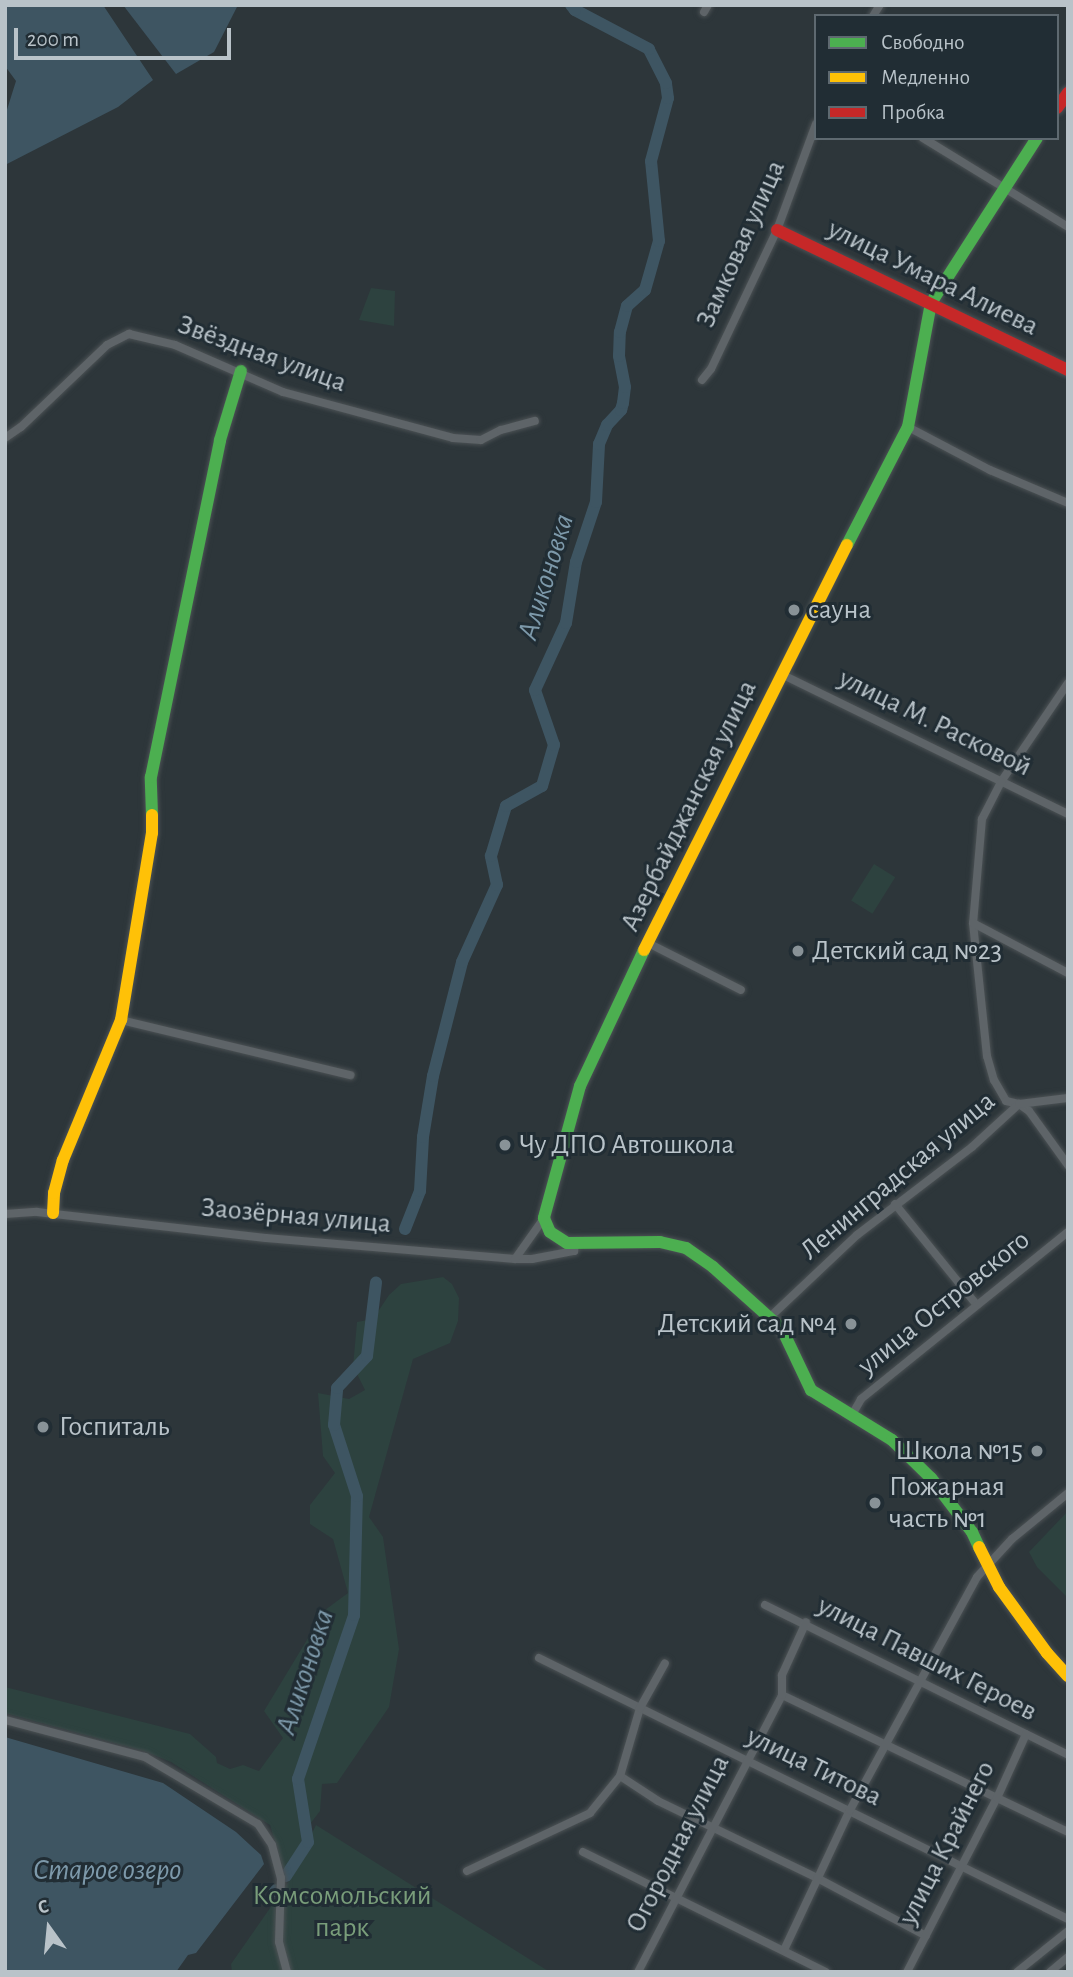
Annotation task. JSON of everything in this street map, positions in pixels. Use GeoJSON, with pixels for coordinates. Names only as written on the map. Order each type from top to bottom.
{"type":"FeatureCollection","features":[{"type":"Feature","properties":{"kind":"main road"},"geometry":{"type":"LineString","coordinates":[[931,303],[1036,140]]}},
{"type":"Feature","properties":{"kind":"main road","name":"улица Умара Алиева"},"geometry":{"type":"LineString","coordinates":[[777,230],[1068,370]]}},
{"type":"Feature","properties":{"kind":"main road","name":"Азербайджанская улица"},"geometry":{"type":"LineString","coordinates":[[544,1218],[580,1086],[781,674],[908,427],[931,303]]}},
{"type":"Feature","properties":{"kind":"main road"},"geometry":{"type":"LineString","coordinates":[[53,1213],[60,1169],[121,1020],[152,833],[151,777],[220,440],[241,371]]}},
{"type":"Feature","properties":{"kind":"main road"},"geometry":{"type":"LineString","coordinates":[[544,1218],[550,1232],[557,1239],[575,1245],[640,1241],[681,1246],[713,1267],[770,1317],[788,1340],[811,1390],[853,1413],[899,1446],[958,1509],[999,1587],[1047,1654],[1068,1675]]}},
{"type":"Feature","properties":{"kind":"street","name":"Замковая улица"},"geometry":{"type":"LineString","coordinates":[[702,380],[711,369],[777,230],[814,129]]}},
{"type":"Feature","properties":{"kind":"street"},"geometry":{"type":"LineString","coordinates":[[926,140],[1003,190],[1068,227]]}},
{"type":"Feature","properties":{"kind":"street","name":"Звёздная улица"},"geometry":{"type":"LineString","coordinates":[[5,438],[107,345],[129,334],[167,342],[293,395],[453,438],[481,440],[501,430],[535,421]]}},
{"type":"Feature","properties":{"kind":"street"},"geometry":{"type":"LineString","coordinates":[[908,427],[990,470],[1068,503]]}},
{"type":"Feature","properties":{"kind":"street","name":"улица М. Расковой"},"geometry":{"type":"LineString","coordinates":[[781,674],[1068,814]]}},
{"type":"Feature","properties":{"kind":"street"},"geometry":{"type":"LineString","coordinates":[[1068,683],[1001,782],[982,818],[973,923],[987,1056],[1002,1096],[1006,1101],[1019,1104],[1029,1111],[1068,1165]]}},
{"type":"Feature","properties":{"kind":"street"},"geometry":{"type":"LineString","coordinates":[[973,923],[1068,973]]}},
{"type":"Feature","properties":{"kind":"street"},"geometry":{"type":"LineString","coordinates":[[648,943],[741,990]]}},
{"type":"Feature","properties":{"kind":"street"},"geometry":{"type":"LineString","coordinates":[[121,1020],[350,1075]]}},
{"type":"Feature","properties":{"kind":"street","name":"Ленинградская улица"},"geometry":{"type":"LineString","coordinates":[[770,1317],[895,1205],[972,1147],[1019,1104],[1068,1098]]}},
{"type":"Feature","properties":{"kind":"street"},"geometry":{"type":"LineString","coordinates":[[895,1205],[976,1304]]}},
{"type":"Feature","properties":{"kind":"street","name":"Заозёрная улица"},"geometry":{"type":"LineString","coordinates":[[5,1214],[53,1213],[266,1238],[515,1259],[532,1259],[575,1251],[575,1245]]}},
{"type":"Feature","properties":{"kind":"street"},"geometry":{"type":"LineString","coordinates":[[515,1259],[544,1218]]}},
{"type":"Feature","properties":{"kind":"street","name":"улица Островского"},"geometry":{"type":"LineString","coordinates":[[853,1413],[861,1399],[1068,1232]]}},
{"type":"Feature","properties":{"kind":"street"},"geometry":{"type":"LineString","coordinates":[[784,1950],[884,1746],[987,1563],[1048,1507],[1068,1493]]}},
{"type":"Feature","properties":{"kind":"street","name":"улица Павших Героев"},"geometry":{"type":"LineString","coordinates":[[765,1605],[806,1622],[918,1682],[1068,1755]]}},
{"type":"Feature","properties":{"kind":"street","name":"Огородная улица"},"geometry":{"type":"LineString","coordinates":[[638,1972],[782,1695],[782,1675],[806,1622]]}},
{"type":"Feature","properties":{"kind":"street","name":"улица Титова"},"geometry":{"type":"LineString","coordinates":[[539,1658],[1068,1919]]}},
{"type":"Feature","properties":{"kind":"street"},"geometry":{"type":"LineString","coordinates":[[467,1871],[590,1813],[620,1776],[640,1708],[665,1663]]}},
{"type":"Feature","properties":{"kind":"street"},"geometry":{"type":"LineString","coordinates":[[782,1695],[1068,1832]]}},
{"type":"Feature","properties":{"kind":"street"},"geometry":{"type":"LineString","coordinates":[[5,1720],[145,1756],[258,1824],[272,1845],[281,1878],[279,1942],[286,1972]]}},
{"type":"Feature","properties":{"kind":"street","name":"улица Крайнего"},"geometry":{"type":"LineString","coordinates":[[907,1972],[997,1798],[1026,1734]]}},
{"type":"Feature","properties":{"kind":"street"},"geometry":{"type":"LineString","coordinates":[[620,1776],[658,1801],[819,1879],[926,1936]]}},
{"type":"Feature","properties":{"kind":"street"},"geometry":{"type":"LineString","coordinates":[[583,1852],[825,1972]]}},
{"type":"Feature","properties":{"kind":"street"},"geometry":{"type":"LineString","coordinates":[[1017,1972],[1068,1931]]}},
{"type":"Feature","properties":{"kind":"street"},"geometry":{"type":"LineString","coordinates":[[1051,1972],[1068,1957]]}},
{"type":"Feature","properties":{"kind":"green space"},"geometry":{"type":"Polygon","coordinates":[[[371,288],[395,291],[394,326],[359,320],[371,288]]]}},
{"type":"Feature","properties":{"kind":"green space"},"geometry":{"type":"Polygon","coordinates":[[[874,864],[895,877],[872,914],[851,900],[874,864]]]}},
{"type":"Feature","properties":{"kind":"green space"},"geometry":{"type":"Polygon","coordinates":[[[443,1277],[452,1284],[459,1298],[458,1321],[450,1343],[413,1359],[369,1517],[383,1537],[399,1649],[389,1707],[337,1783],[322,1784],[320,1811],[310,1824],[306,1808],[298,1808],[304,1837],[287,1867],[283,1868],[270,1825],[171,1762],[144,1751],[5,1713],[5,1687],[190,1734],[216,1757],[217,1763],[230,1769],[243,1765],[259,1771],[283,1738],[264,1711],[325,1610],[348,1593],[333,1539],[310,1524],[310,1505],[335,1473],[323,1456],[318,1393],[349,1399],[365,1390],[353,1366],[357,1322],[373,1319],[389,1295],[401,1284],[443,1277]]]}},
{"type":"Feature","properties":{"kind":"green space"},"geometry":{"type":"Polygon","coordinates":[[[1068,1511],[1068,1598],[1037,1567],[1029,1552],[1068,1511]]]}},
{"type":"Feature","properties":{"kind":"green space","name":"Комсомольский парк"},"geometry":{"type":"Polygon","coordinates":[[[316,1825],[551,1972],[232,1972],[231,1964],[289,1881],[316,1825]]]}},
{"type":"Feature","properties":{"kind":"water"},"geometry":{"type":"Polygon","coordinates":[[[5,5],[103,5],[153,80],[118,107],[5,165],[5,116],[16,81],[5,66],[5,5]]]}},
{"type":"Feature","properties":{"kind":"water"},"geometry":{"type":"Polygon","coordinates":[[[123,5],[238,5],[214,52],[176,74],[123,5]]]}},
{"type":"Feature","properties":{"kind":"water","name":"Старое озеро"},"geometry":{"type":"Polygon","coordinates":[[[5,1737],[163,1783],[236,1832],[261,1855],[264,1864],[196,1953],[188,1955],[176,1972],[5,1972],[5,1737]]]}},
{"type":"Feature","properties":{"kind":"waterway","name":"Аликоновка"},"geometry":{"type":"LineString","coordinates":[[405,1229],[420,1191],[423,1137],[433,1076],[462,962],[497,885],[491,856],[506,806],[542,786],[554,745],[535,690],[566,623],[576,562],[596,502],[599,444],[607,425],[621,410],[623,403],[625,387],[619,356],[620,332],[627,306],[645,290],[659,241],[651,161],[668,98],[666,83],[649,49],[575,10],[571,5]]}},
{"type":"Feature","properties":{"kind":"waterway","name":"Аликоновка"},"geometry":{"type":"LineString","coordinates":[[286,1876],[308,1842],[298,1779],[354,1615],[357,1496],[334,1425],[337,1388],[367,1356],[376,1283]]}},
{"type":"Feature","properties":{"kind":"traffic: fast"},"geometry":{"type":"LineString","coordinates":[[847,545],[908,427],[931,303],[1036,140]]}},
{"type":"Feature","properties":{"kind":"traffic: fast"},"geometry":{"type":"LineString","coordinates":[[152,815],[151,777],[220,440],[241,371]]}},
{"type":"Feature","properties":{"kind":"traffic: fast"},"geometry":{"type":"LineString","coordinates":[[644,950],[580,1086],[544,1218],[550,1232],[567,1243],[660,1242],[686,1248],[713,1267],[782,1329],[811,1390],[892,1440],[931,1478],[972,1532],[979,1547]]}},
{"type":"Feature","properties":{"kind":"traffic: slow"},"geometry":{"type":"LineString","coordinates":[[644,950],[847,545]]}},
{"type":"Feature","properties":{"kind":"traffic: slow"},"geometry":{"type":"LineString","coordinates":[[53,1213],[54,1193],[63,1160],[121,1020],[152,833],[152,815]]}},
{"type":"Feature","properties":{"kind":"traffic: slow"},"geometry":{"type":"LineString","coordinates":[[979,1547],[999,1587],[1047,1653],[1068,1676]]}},
{"type":"Feature","properties":{"kind":"traffic: jam"},"geometry":{"type":"LineString","coordinates":[[1059,105],[1068,93]]}},
{"type":"Feature","properties":{"kind":"traffic: jam"},"geometry":{"type":"LineString","coordinates":[[777,230],[1068,370]]}},
{"type":"Feature","properties":{"kind":"place","name":"сауна"},"geometry":{"type":"Point","coordinates":[794,610]}},
{"type":"Feature","properties":{"kind":"place","name":"Детский сад №23"},"geometry":{"type":"Point","coordinates":[798,951]}},
{"type":"Feature","properties":{"kind":"place","name":"Чу ДПО Автошкола"},"geometry":{"type":"Point","coordinates":[505,1145]}},
{"type":"Feature","properties":{"kind":"place","name":"Детский сад №4"},"geometry":{"type":"Point","coordinates":[851,1324]}},
{"type":"Feature","properties":{"kind":"place","name":"Госпиталь"},"geometry":{"type":"Point","coordinates":[43,1427]}},
{"type":"Feature","properties":{"kind":"place","name":"Школа №15"},"geometry":{"type":"Point","coordinates":[1037,1451]}},
{"type":"Feature","properties":{"kind":"place","name":"Пожарная часть №1"},"geometry":{"type":"Point","coordinates":[875,1503]}}]}
